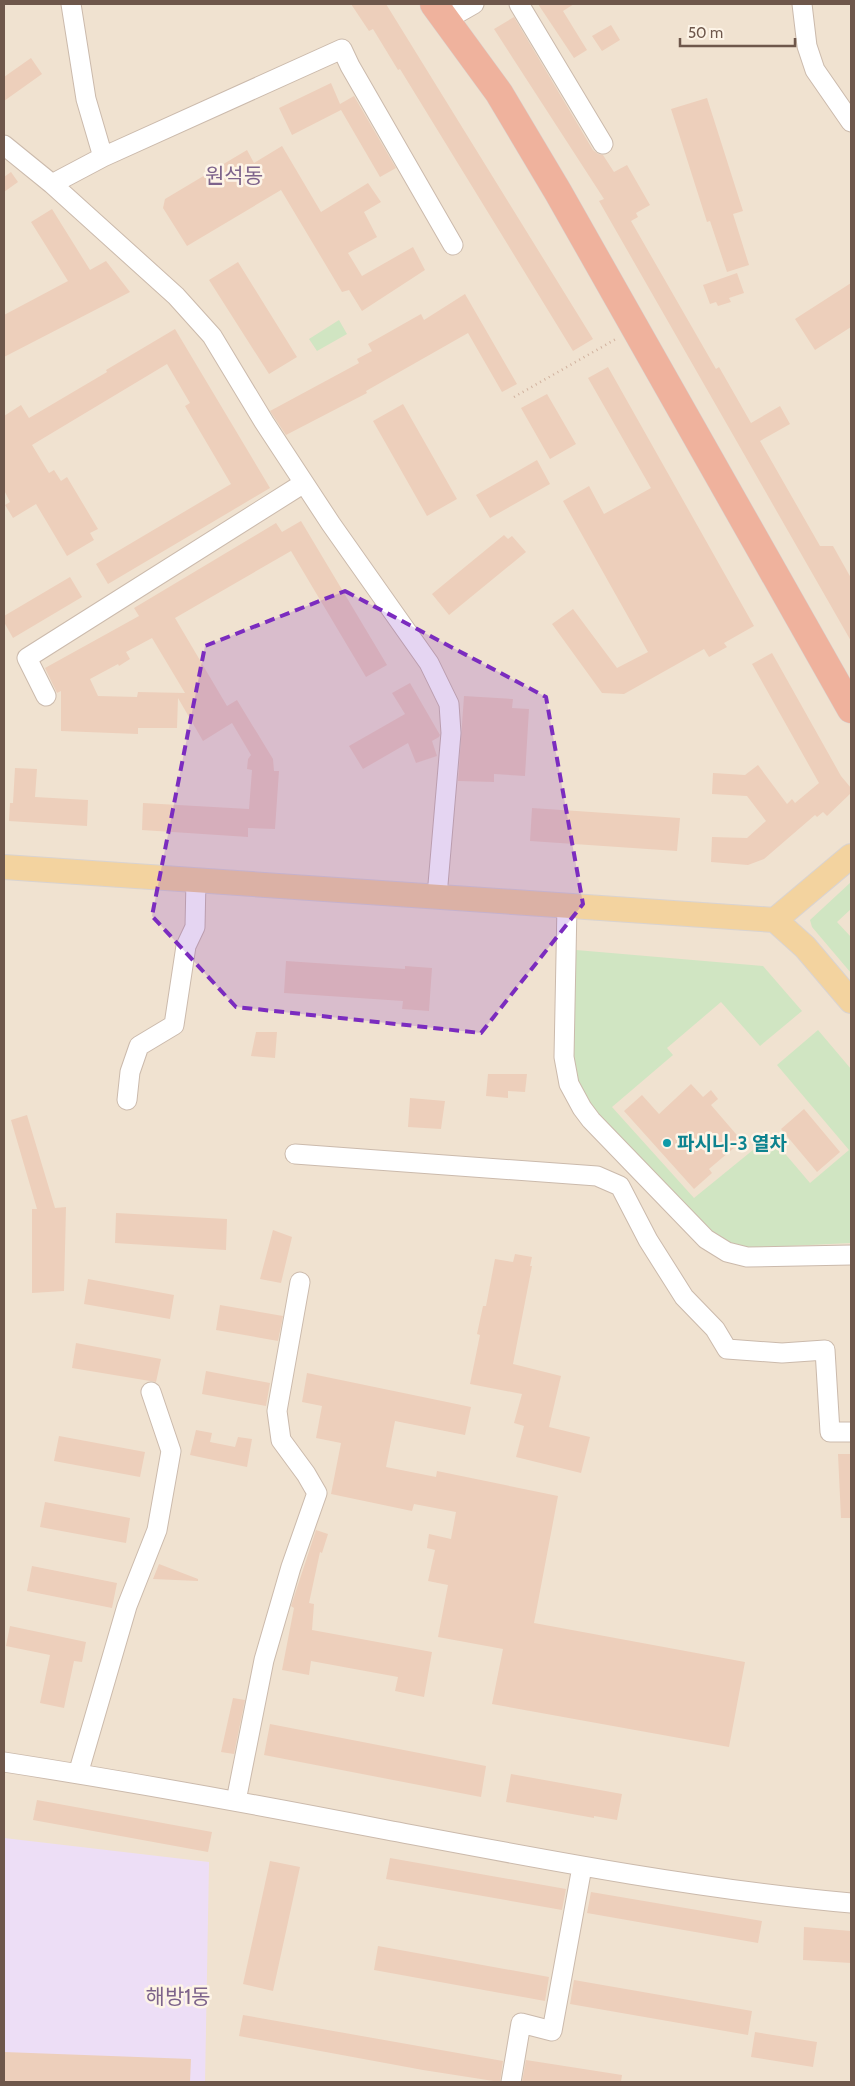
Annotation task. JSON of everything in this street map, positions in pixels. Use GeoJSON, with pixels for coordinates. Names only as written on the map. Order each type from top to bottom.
{"type":"FeatureCollection","features":[{"type":"Feature","properties":{"kind":"highway"},"geometry":{"type":"LineString","coordinates":[[440,12],[499,93],[850,702]]}},
{"type":"Feature","properties":{"kind":"main road"},"geometry":{"type":"LineString","coordinates":[[775,920],[851,856]]}},
{"type":"Feature","properties":{"kind":"main road"},"geometry":{"type":"LineString","coordinates":[[4,866],[775,920],[805,947],[851,1001]]}},
{"type":"Feature","properties":{"kind":"street"},"geometry":{"type":"LineString","coordinates":[[71,4],[86,99],[103,158]]}},
{"type":"Feature","properties":{"kind":"street"},"geometry":{"type":"LineString","coordinates":[[440,12],[474,4]]}},
{"type":"Feature","properties":{"kind":"street"},"geometry":{"type":"LineString","coordinates":[[519,4],[603,144]]}},
{"type":"Feature","properties":{"kind":"street"},"geometry":{"type":"LineString","coordinates":[[802,4],[807,46],[815,70],[851,122]]}},
{"type":"Feature","properties":{"kind":"street"},"geometry":{"type":"LineString","coordinates":[[52,184],[103,158],[342,49],[453,244]]}},
{"type":"Feature","properties":{"kind":"street"},"geometry":{"type":"LineString","coordinates":[[4,145],[52,184],[176,296],[212,336],[304,483],[429,663],[448,704],[451,733],[437,896]]}},
{"type":"Feature","properties":{"kind":"street"},"geometry":{"type":"LineString","coordinates":[[46,696],[27,658],[304,483]]}},
{"type":"Feature","properties":{"kind":"street"},"geometry":{"type":"LineString","coordinates":[[127,1100],[130,1072],[139,1046],[174,1025],[186,946],[195,927],[196,880]]}},
{"type":"Feature","properties":{"kind":"street"},"geometry":{"type":"LineString","coordinates":[[567,904],[564,1058],[569,1084],[591,1120],[706,1239],[727,1252],[747,1257],[851,1255]]}},
{"type":"Feature","properties":{"kind":"street"},"geometry":{"type":"LineString","coordinates":[[294,1154],[597,1176],[620,1186],[648,1240],[684,1297],[715,1329],[727,1349],[782,1353],[825,1350],[830,1432],[851,1432]]}},
{"type":"Feature","properties":{"kind":"street"},"geometry":{"type":"LineString","coordinates":[[236,1801],[264,1660],[291,1567],[317,1493],[306,1474],[281,1440],[277,1411],[300,1282]]}},
{"type":"Feature","properties":{"kind":"street"},"geometry":{"type":"LineString","coordinates":[[78,1774],[126,1606],[158,1530],[171,1451],[151,1392]]}},
{"type":"Feature","properties":{"kind":"street"},"geometry":{"type":"LineString","coordinates":[[4,1762],[236,1801],[582,1867],[781,1897],[851,1903]]}},
{"type":"Feature","properties":{"kind":"street"},"geometry":{"type":"LineString","coordinates":[[510,2082],[521,2023],[552,2031],[582,1867]]}},
{"type":"Feature","properties":{"kind":"path"},"geometry":{"type":"LineString","coordinates":[[514,397],[635,329]]}},
{"type":"Feature","properties":{"kind":"highlighted area"},"geometry":{"type":"Polygon","coordinates":[[[345,591],[546,697],[583,904],[481,1033],[236,1007],[152,916],[205,646],[345,591]]]}},
{"type":"Feature","properties":{"kind":"shaded area"},"geometry":{"type":"Polygon","coordinates":[[[4,4],[851,4],[851,2082],[4,2082],[4,4]]]}},
{"type":"Feature","properties":{"kind":"shaded area"},"geometry":{"type":"Polygon","coordinates":[[[4,1838],[209,1862],[205,2082],[4,2082],[4,1838]]]}},
{"type":"Feature","properties":{"kind":"green space"},"geometry":{"type":"Polygon","coordinates":[[[339,320],[347,334],[317,351],[309,339],[339,320]]]}},
{"type":"Feature","properties":{"kind":"green space"},"geometry":{"type":"Polygon","coordinates":[[[851,882],[851,909],[837,922],[851,937],[851,973],[812,927],[810,920],[851,882]]]}},
{"type":"Feature","properties":{"kind":"green space"},"geometry":{"type":"Polygon","coordinates":[[[576,950],[763,966],[802,1011],[760,1046],[721,1002],[667,1048],[673,1055],[612,1107],[694,1198],[770,1136],[810,1183],[849,1150],[777,1065],[818,1030],[851,1069],[851,1243],[748,1248],[732,1246],[709,1234],[589,1107],[575,1077],[572,1055],[576,950]]]}},
{"type":"Feature","properties":{"kind":"building"},"geometry":{"type":"Polygon","coordinates":[[[351,4],[386,4],[593,339],[573,351],[400,69],[398,70],[373,29],[369,31],[351,4]]]}},
{"type":"Feature","properties":{"kind":"building"},"geometry":{"type":"Polygon","coordinates":[[[538,4],[574,4],[563,11],[587,50],[574,58],[538,4]]]}},
{"type":"Feature","properties":{"kind":"building"},"geometry":{"type":"Polygon","coordinates":[[[514,17],[593,150],[603,155],[614,172],[627,165],[650,205],[636,213],[638,217],[631,221],[716,369],[719,367],[751,423],[780,406],[790,424],[760,441],[820,546],[833,546],[851,578],[851,641],[599,201],[604,199],[494,29],[514,17]]]}},
{"type":"Feature","properties":{"kind":"building"},"geometry":{"type":"Polygon","coordinates":[[[611,25],[620,40],[602,51],[592,36],[611,25]]]}},
{"type":"Feature","properties":{"kind":"building"},"geometry":{"type":"Polygon","coordinates":[[[31,58],[42,74],[4,101],[4,77],[31,58]]]}},
{"type":"Feature","properties":{"kind":"building"},"geometry":{"type":"Polygon","coordinates":[[[331,83],[340,104],[354,96],[396,168],[380,177],[341,110],[292,135],[279,108],[331,83]]]}},
{"type":"Feature","properties":{"kind":"building"},"geometry":{"type":"Polygon","coordinates":[[[707,98],[743,211],[733,214],[749,265],[727,272],[710,221],[707,222],[671,109],[707,98]]]}},
{"type":"Feature","properties":{"kind":"building"},"geometry":{"type":"Polygon","coordinates":[[[282,146],[321,212],[368,183],[381,202],[364,212],[377,237],[348,253],[362,276],[413,247],[425,270],[362,311],[349,290],[342,292],[281,190],[187,246],[163,208],[165,199],[247,150],[254,163],[282,146]]]}},
{"type":"Feature","properties":{"kind":"building"},"geometry":{"type":"Polygon","coordinates":[[[11,172],[18,182],[4,192],[4,177],[11,172]]]}},
{"type":"Feature","properties":{"kind":"building"},"geometry":{"type":"Polygon","coordinates":[[[52,209],[90,270],[106,261],[130,292],[4,357],[4,315],[68,281],[31,222],[52,209]]]}},
{"type":"Feature","properties":{"kind":"building"},"geometry":{"type":"Polygon","coordinates":[[[238,262],[297,357],[269,374],[209,280],[238,262]]]}},
{"type":"Feature","properties":{"kind":"building"},"geometry":{"type":"Polygon","coordinates":[[[737,273],[744,293],[729,298],[731,302],[718,306],[716,302],[710,304],[703,285],[737,273]]]}},
{"type":"Feature","properties":{"kind":"building"},"geometry":{"type":"Polygon","coordinates":[[[851,283],[851,327],[815,350],[795,319],[851,283]]]}},
{"type":"Feature","properties":{"kind":"building"},"geometry":{"type":"Polygon","coordinates":[[[465,294],[517,384],[502,392],[468,333],[366,391],[367,393],[286,435],[270,411],[359,363],[357,359],[372,351],[368,344],[421,314],[424,320],[465,294]]]}},
{"type":"Feature","properties":{"kind":"building"},"geometry":{"type":"Polygon","coordinates":[[[175,329],[270,488],[108,584],[96,564],[231,484],[185,406],[190,403],[167,364],[32,445],[49,473],[54,470],[61,481],[67,477],[98,529],[90,533],[94,540],[67,556],[36,504],[13,518],[5,505],[10,502],[4,490],[4,416],[21,405],[29,418],[175,329]]]}},
{"type":"Feature","properties":{"kind":"building"},"geometry":{"type":"Polygon","coordinates":[[[608,367],[754,626],[724,643],[727,647],[709,657],[704,649],[624,694],[602,693],[552,624],[573,609],[617,668],[648,652],[563,501],[589,486],[604,514],[651,488],[588,378],[608,367]]]}},
{"type":"Feature","properties":{"kind":"building"},"geometry":{"type":"Polygon","coordinates":[[[547,394],[576,444],[550,459],[521,408],[547,394]]]}},
{"type":"Feature","properties":{"kind":"building"},"geometry":{"type":"Polygon","coordinates":[[[403,404],[457,499],[427,516],[373,421],[403,404]]]}},
{"type":"Feature","properties":{"kind":"building"},"geometry":{"type":"Polygon","coordinates":[[[537,460],[550,484],[490,518],[476,495],[537,460]]]}},
{"type":"Feature","properties":{"kind":"building"},"geometry":{"type":"Polygon","coordinates":[[[301,521],[387,665],[366,677],[291,551],[175,618],[227,706],[237,700],[273,759],[274,771],[279,771],[275,829],[248,828],[248,837],[142,830],[143,803],[249,809],[252,770],[247,769],[248,759],[251,755],[232,723],[203,741],[178,698],[177,728],[138,728],[138,734],[61,731],[61,691],[57,693],[45,668],[139,616],[134,608],[276,523],[282,532],[301,521]],[[152,638],[126,652],[130,659],[90,679],[98,696],[137,697],[138,692],[185,693],[152,638]]]}},
{"type":"Feature","properties":{"kind":"building"},"geometry":{"type":"Polygon","coordinates":[[[504,535],[508,539],[512,536],[526,552],[449,615],[432,594],[504,535]]]}},
{"type":"Feature","properties":{"kind":"building"},"geometry":{"type":"Polygon","coordinates":[[[70,577],[82,597],[13,638],[4,622],[4,616],[70,577]]]}},
{"type":"Feature","properties":{"kind":"building"},"geometry":{"type":"Polygon","coordinates":[[[772,653],[841,776],[851,788],[851,793],[827,816],[823,812],[817,817],[815,815],[764,859],[748,865],[711,862],[712,837],[747,838],[766,821],[747,796],[712,794],[713,773],[745,775],[758,765],[787,804],[792,799],[795,803],[819,783],[752,664],[772,653]]]}},
{"type":"Feature","properties":{"kind":"building"},"geometry":{"type":"Polygon","coordinates":[[[410,683],[440,735],[432,741],[437,756],[416,763],[408,743],[363,769],[349,746],[405,714],[392,693],[410,683]]]}},
{"type":"Feature","properties":{"kind":"building"},"geometry":{"type":"Polygon","coordinates":[[[464,696],[513,699],[512,708],[529,709],[525,776],[494,774],[494,782],[458,781],[464,696]]]}},
{"type":"Feature","properties":{"kind":"building"},"geometry":{"type":"Polygon","coordinates":[[[15,768],[37,769],[35,797],[88,800],[87,826],[9,821],[10,803],[13,803],[15,768]]]}},
{"type":"Feature","properties":{"kind":"building"},"geometry":{"type":"Polygon","coordinates":[[[532,808],[680,818],[677,851],[530,841],[532,808]]]}},
{"type":"Feature","properties":{"kind":"building"},"geometry":{"type":"Polygon","coordinates":[[[286,961],[405,969],[405,966],[432,968],[429,1011],[402,1009],[403,1001],[284,993],[286,961]]]}},
{"type":"Feature","properties":{"kind":"building"},"geometry":{"type":"Polygon","coordinates":[[[256,1032],[277,1032],[275,1058],[251,1056],[256,1032]]]}},
{"type":"Feature","properties":{"kind":"building"},"geometry":{"type":"Polygon","coordinates":[[[488,1074],[527,1074],[525,1092],[508,1091],[508,1098],[486,1096],[488,1074]]]}},
{"type":"Feature","properties":{"kind":"building"},"geometry":{"type":"Polygon","coordinates":[[[691,1084],[703,1097],[711,1090],[718,1099],[711,1105],[742,1141],[709,1169],[712,1173],[694,1189],[624,1111],[642,1095],[659,1114],[691,1084]]]}},
{"type":"Feature","properties":{"kind":"building"},"geometry":{"type":"Polygon","coordinates":[[[410,1098],[445,1101],[441,1129],[408,1127],[410,1098]]]}},
{"type":"Feature","properties":{"kind":"building"},"geometry":{"type":"Polygon","coordinates":[[[804,1109],[840,1152],[817,1172],[781,1129],[804,1109]]]}},
{"type":"Feature","properties":{"kind":"building"},"geometry":{"type":"Polygon","coordinates":[[[27,1115],[55,1208],[66,1207],[64,1291],[32,1293],[32,1209],[37,1209],[11,1120],[27,1115]]]}},
{"type":"Feature","properties":{"kind":"building"},"geometry":{"type":"Polygon","coordinates":[[[116,1213],[227,1219],[226,1250],[115,1243],[116,1213]]]}},
{"type":"Feature","properties":{"kind":"building"},"geometry":{"type":"Polygon","coordinates":[[[273,1230],[292,1237],[281,1283],[260,1279],[273,1230]]]}},
{"type":"Feature","properties":{"kind":"building"},"geometry":{"type":"Polygon","coordinates":[[[515,1254],[532,1257],[530,1266],[532,1266],[513,1364],[561,1376],[549,1427],[590,1437],[581,1473],[516,1457],[524,1426],[514,1423],[522,1394],[470,1384],[480,1335],[477,1334],[483,1306],[486,1306],[495,1259],[513,1262],[515,1254]]]}},
{"type":"Feature","properties":{"kind":"building"},"geometry":{"type":"Polygon","coordinates":[[[88,1279],[174,1295],[170,1319],[84,1304],[88,1279]]]}},
{"type":"Feature","properties":{"kind":"building"},"geometry":{"type":"Polygon","coordinates":[[[220,1305],[283,1316],[278,1341],[216,1330],[220,1305]]]}},
{"type":"Feature","properties":{"kind":"building"},"geometry":{"type":"Polygon","coordinates":[[[76,1343],[161,1359],[156,1382],[72,1368],[76,1343]]]}},
{"type":"Feature","properties":{"kind":"building"},"geometry":{"type":"Polygon","coordinates":[[[206,1371],[270,1383],[266,1406],[202,1394],[206,1371]]]}},
{"type":"Feature","properties":{"kind":"building"},"geometry":{"type":"Polygon","coordinates":[[[307,1373],[471,1407],[465,1435],[395,1421],[386,1467],[436,1477],[437,1471],[558,1496],[534,1623],[745,1662],[729,1747],[492,1704],[503,1649],[438,1637],[448,1585],[428,1581],[435,1550],[427,1548],[429,1534],[451,1539],[456,1512],[414,1504],[412,1511],[331,1494],[341,1443],[316,1438],[322,1406],[302,1402],[307,1373]]]}},
{"type":"Feature","properties":{"kind":"building"},"geometry":{"type":"Polygon","coordinates":[[[196,1430],[212,1433],[210,1442],[235,1447],[238,1437],[252,1439],[247,1467],[190,1455],[196,1430]]]}},
{"type":"Feature","properties":{"kind":"building"},"geometry":{"type":"Polygon","coordinates":[[[59,1436],[145,1452],[140,1477],[54,1461],[59,1436]]]}},
{"type":"Feature","properties":{"kind":"building"},"geometry":{"type":"Polygon","coordinates":[[[838,1454],[851,1454],[851,1518],[841,1518],[838,1454]]]}},
{"type":"Feature","properties":{"kind":"building"},"geometry":{"type":"Polygon","coordinates":[[[45,1502],[130,1518],[126,1543],[40,1527],[45,1502]]]}},
{"type":"Feature","properties":{"kind":"building"},"geometry":{"type":"Polygon","coordinates":[[[316,1530],[328,1534],[322,1553],[320,1552],[309,1603],[314,1604],[312,1630],[432,1652],[424,1697],[395,1691],[398,1677],[311,1661],[309,1675],[282,1670],[294,1608],[291,1606],[316,1530]]]}},
{"type":"Feature","properties":{"kind":"building"},"geometry":{"type":"Polygon","coordinates":[[[159,1564],[198,1579],[198,1581],[153,1579],[159,1564]]]}},
{"type":"Feature","properties":{"kind":"building"},"geometry":{"type":"Polygon","coordinates":[[[32,1566],[117,1583],[112,1608],[27,1591],[32,1566]]]}},
{"type":"Feature","properties":{"kind":"building"},"geometry":{"type":"Polygon","coordinates":[[[10,1626],[86,1642],[82,1662],[74,1661],[64,1708],[40,1703],[50,1655],[6,1646],[10,1626]]]}},
{"type":"Feature","properties":{"kind":"building"},"geometry":{"type":"Polygon","coordinates":[[[233,1698],[245,1700],[234,1754],[221,1752],[233,1698]]]}},
{"type":"Feature","properties":{"kind":"building"},"geometry":{"type":"Polygon","coordinates":[[[270,1724],[486,1766],[481,1797],[264,1755],[270,1724]]]}},
{"type":"Feature","properties":{"kind":"building"},"geometry":{"type":"Polygon","coordinates":[[[511,1774],[622,1794],[617,1820],[594,1816],[594,1818],[506,1802],[511,1774]]]}},
{"type":"Feature","properties":{"kind":"building"},"geometry":{"type":"Polygon","coordinates":[[[37,1800],[212,1832],[208,1852],[33,1820],[37,1800]]]}},
{"type":"Feature","properties":{"kind":"building"},"geometry":{"type":"Polygon","coordinates":[[[390,1858],[566,1889],[562,1910],[386,1879],[390,1858]]]}},
{"type":"Feature","properties":{"kind":"building"},"geometry":{"type":"Polygon","coordinates":[[[270,1861],[300,1867],[273,1991],[243,1984],[270,1861]]]}},
{"type":"Feature","properties":{"kind":"building"},"geometry":{"type":"Polygon","coordinates":[[[591,1892],[762,1921],[758,1943],[587,1913],[591,1892]]]}},
{"type":"Feature","properties":{"kind":"building"},"geometry":{"type":"Polygon","coordinates":[[[804,1927],[851,1931],[851,1963],[803,1960],[804,1927]]]}},
{"type":"Feature","properties":{"kind":"building"},"geometry":{"type":"Polygon","coordinates":[[[378,1946],[549,1977],[545,2001],[374,1970],[378,1946]]]}},
{"type":"Feature","properties":{"kind":"building"},"geometry":{"type":"Polygon","coordinates":[[[574,1980],[752,2011],[748,2035],[570,2004],[574,1980]]]}},
{"type":"Feature","properties":{"kind":"building"},"geometry":{"type":"Polygon","coordinates":[[[243,2015],[503,2061],[500,2082],[423,2070],[239,2036],[243,2015]]]}},
{"type":"Feature","properties":{"kind":"building"},"geometry":{"type":"Polygon","coordinates":[[[755,2032],[817,2042],[813,2067],[751,2057],[755,2032]]]}},
{"type":"Feature","properties":{"kind":"building"},"geometry":{"type":"Polygon","coordinates":[[[4,2052],[191,2059],[190,2082],[4,2082],[4,2052]]]}},
{"type":"Feature","properties":{"kind":"building"},"geometry":{"type":"Polygon","coordinates":[[[526,2060],[622,2075],[621,2082],[522,2082],[526,2060]]]}},
{"type":"Feature","properties":{"kind":"place","name":"파시니-3 열차"},"geometry":{"type":"Point","coordinates":[667,1143]}},
{"type":"Feature","properties":{"kind":"district","name":"원석동"},"geometry":{"type":"Point","coordinates":[234,175]}},
{"type":"Feature","properties":{"kind":"district","name":"해방1동"},"geometry":{"type":"Point","coordinates":[178,1996]}}]}
